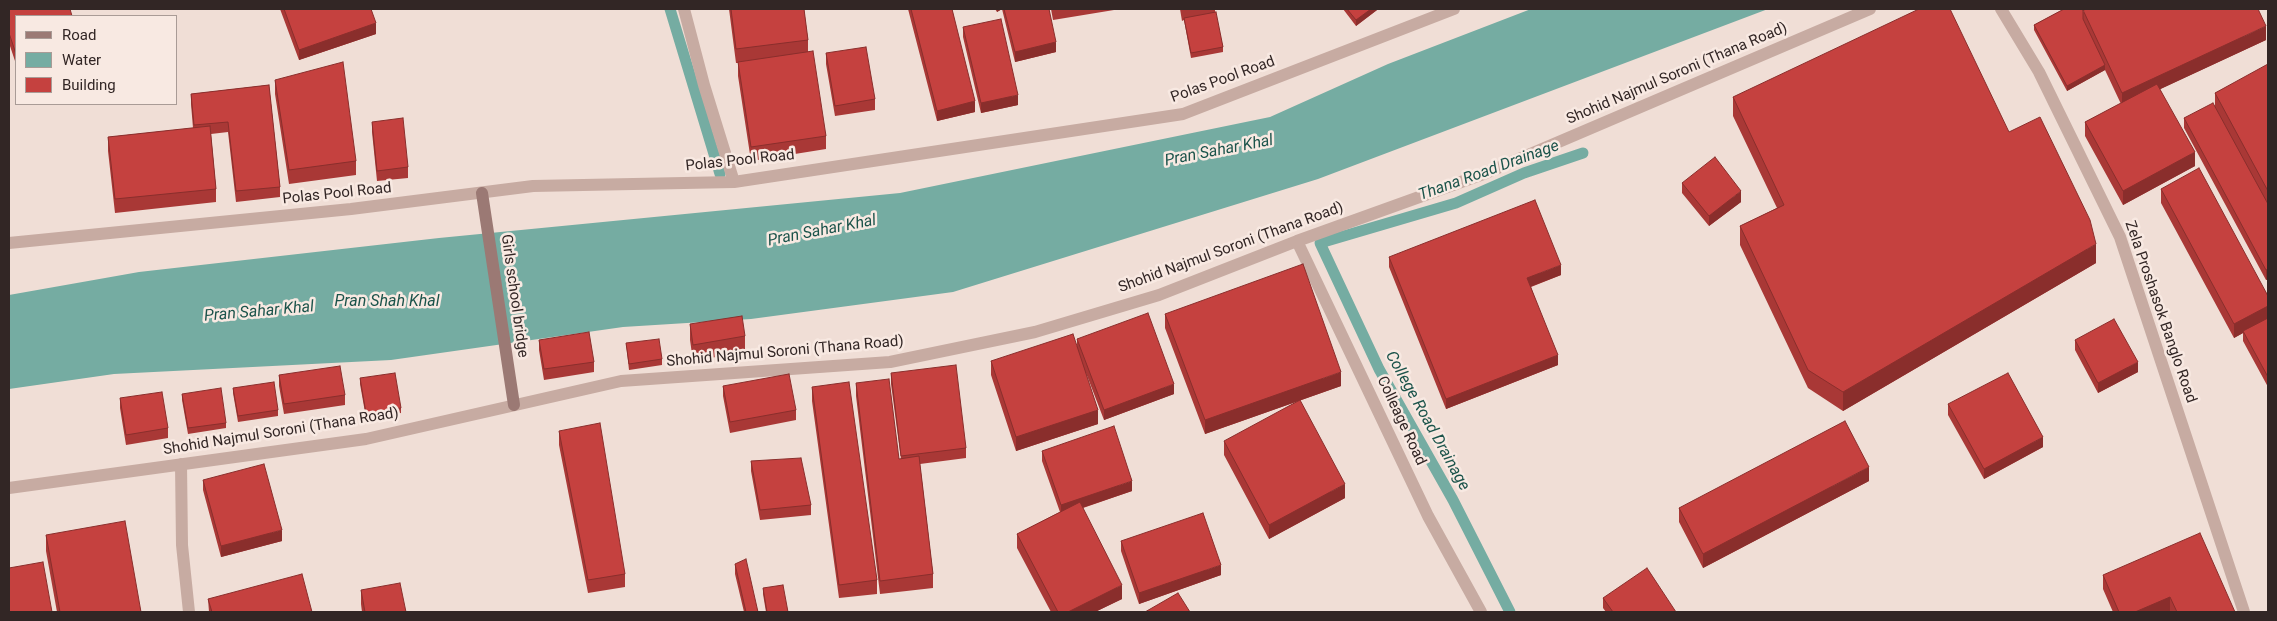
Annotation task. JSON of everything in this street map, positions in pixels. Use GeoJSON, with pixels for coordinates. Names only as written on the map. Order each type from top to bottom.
{"type":"FeatureCollection","features":[{"type":"Feature","properties":{"kind":"main road","name":"Girls school bridge"},"geometry":{"type":"LineString","coordinates":[[482,193],[514,405]]}},
{"type":"Feature","properties":{"kind":"street"},"geometry":{"type":"LineString","coordinates":[[684,9],[704,85],[734,182]]}},
{"type":"Feature","properties":{"kind":"street","name":"Polas Pool Road"},"geometry":{"type":"LineString","coordinates":[[9,243],[351,209],[533,186],[734,182],[1183,114],[1454,9]]}},
{"type":"Feature","properties":{"kind":"street","name":"Shohid Najmul Soroni (Thana Road)"},"geometry":{"type":"LineString","coordinates":[[9,488],[366,439],[621,381],[890,362],[1035,332],[1158,295],[1297,241],[1486,173],[1870,9]]}},
{"type":"Feature","properties":{"kind":"street","name":"Zela Proshasok Banglo Road"},"geometry":{"type":"LineString","coordinates":[[2001,9],[2039,72],[2120,237],[2244,612]]}},
{"type":"Feature","properties":{"kind":"street","name":"Colleage Road"},"geometry":{"type":"LineString","coordinates":[[1297,241],[1428,516],[1481,612]]}},
{"type":"Feature","properties":{"kind":"street"},"geometry":{"type":"LineString","coordinates":[[180,464],[182,545],[189,612]]}},
{"type":"Feature","properties":{"kind":"water","name":"Pran Shah Khal"},"geometry":{"type":"Polygon","coordinates":[[[1531,9],[1768,9],[1318,179],[953,292],[751,319],[623,327],[391,360],[114,374],[9,389],[9,295],[139,272],[439,238],[900,193],[1270,117],[1388,64],[1531,9]]]}},
{"type":"Feature","properties":{"kind":"building"},"geometry":{"type":"Polygon","coordinates":[[[9,9],[70,9],[72,15],[15,15],[15,51],[9,33],[9,9]]]}},
{"type":"Feature","properties":{"kind":"building"},"geometry":{"type":"Polygon","coordinates":[[[284,9],[371,9],[376,23],[299,50],[284,9]]]}},
{"type":"Feature","properties":{"kind":"building"},"geometry":{"type":"Polygon","coordinates":[[[731,9],[804,9],[808,40],[736,49],[731,9]]]}},
{"type":"Feature","properties":{"kind":"building"},"geometry":{"type":"Polygon","coordinates":[[[911,9],[952,9],[975,101],[937,111],[911,9]]]}},
{"type":"Feature","properties":{"kind":"building"},"geometry":{"type":"Polygon","coordinates":[[[1004,9],[1049,9],[1056,42],[1015,52],[1004,9]]]}},
{"type":"Feature","properties":{"kind":"building"},"geometry":{"type":"Polygon","coordinates":[[[1347,9],[1371,9],[1356,20],[1347,9]]]}},
{"type":"Feature","properties":{"kind":"building"},"geometry":{"type":"Polygon","coordinates":[[[1919,9],[1950,9],[2009,132],[2040,117],[2090,220],[2096,244],[1843,392],[1808,370],[1740,226],[1784,205],[1733,97],[1919,9]]]}},
{"type":"Feature","properties":{"kind":"building"},"geometry":{"type":"Polygon","coordinates":[[[2064,9],[2087,9],[2083,10],[2083,19],[2105,65],[2067,86],[2034,25],[2064,9]]]}},
{"type":"Feature","properties":{"kind":"building"},"geometry":{"type":"Polygon","coordinates":[[[2258,9],[2266,26],[2122,93],[2083,10],[2258,9]]]}},
{"type":"Feature","properties":{"kind":"building"},"geometry":{"type":"Polygon","coordinates":[[[1216,12],[1223,47],[1191,53],[1184,18],[1216,12]]]}},
{"type":"Feature","properties":{"kind":"building"},"geometry":{"type":"Polygon","coordinates":[[[1001,19],[1018,95],[981,103],[963,27],[1001,19]]]}},
{"type":"Feature","properties":{"kind":"building"},"geometry":{"type":"Polygon","coordinates":[[[866,47],[875,99],[835,106],[826,53],[866,47]]]}},
{"type":"Feature","properties":{"kind":"building"},"geometry":{"type":"Polygon","coordinates":[[[813,51],[826,136],[751,147],[738,62],[813,51]]]}},
{"type":"Feature","properties":{"kind":"building"},"geometry":{"type":"Polygon","coordinates":[[[343,62],[356,161],[289,170],[275,80],[343,62]]]}},
{"type":"Feature","properties":{"kind":"building"},"geometry":{"type":"Polygon","coordinates":[[[2268,64],[2268,191],[2215,93],[2268,64]]]}},
{"type":"Feature","properties":{"kind":"building"},"geometry":{"type":"Polygon","coordinates":[[[2157,84],[2195,152],[2123,191],[2085,122],[2157,84]]]}},
{"type":"Feature","properties":{"kind":"building"},"geometry":{"type":"Polygon","coordinates":[[[269,85],[280,187],[236,191],[228,122],[194,125],[191,94],[269,85]]]}},
{"type":"Feature","properties":{"kind":"building"},"geometry":{"type":"Polygon","coordinates":[[[2213,103],[2268,204],[2268,269],[2266,270],[2184,118],[2213,103]]]}},
{"type":"Feature","properties":{"kind":"building"},"geometry":{"type":"Polygon","coordinates":[[[403,118],[408,167],[377,171],[372,122],[403,118]]]}},
{"type":"Feature","properties":{"kind":"building"},"geometry":{"type":"Polygon","coordinates":[[[210,126],[216,189],[115,199],[108,137],[210,126]]]}},
{"type":"Feature","properties":{"kind":"building"},"geometry":{"type":"Polygon","coordinates":[[[1715,157],[1741,191],[1709,216],[1682,183],[1715,157]]]}},
{"type":"Feature","properties":{"kind":"building"},"geometry":{"type":"Polygon","coordinates":[[[2199,168],[2268,296],[2268,306],[2234,324],[2161,189],[2199,168]]]}},
{"type":"Feature","properties":{"kind":"building"},"geometry":{"type":"Polygon","coordinates":[[[1535,200],[1561,265],[1527,278],[1558,355],[1446,399],[1389,257],[1535,200]]]}},
{"type":"Feature","properties":{"kind":"building"},"geometry":{"type":"Polygon","coordinates":[[[1303,264],[1341,372],[1205,420],[1165,314],[1303,264]]]}},
{"type":"Feature","properties":{"kind":"building"},"geometry":{"type":"Polygon","coordinates":[[[1148,313],[1174,384],[1104,410],[1077,339],[1148,313]]]}},
{"type":"Feature","properties":{"kind":"building"},"geometry":{"type":"Polygon","coordinates":[[[742,316],[745,336],[693,345],[690,324],[742,316]]]}},
{"type":"Feature","properties":{"kind":"building"},"geometry":{"type":"Polygon","coordinates":[[[2268,318],[2268,377],[2243,331],[2268,318]]]}},
{"type":"Feature","properties":{"kind":"building"},"geometry":{"type":"Polygon","coordinates":[[[2114,319],[2138,362],[2098,383],[2075,340],[2114,319]]]}},
{"type":"Feature","properties":{"kind":"building"},"geometry":{"type":"Polygon","coordinates":[[[589,332],[594,362],[544,369],[539,340],[589,332]]]}},
{"type":"Feature","properties":{"kind":"building"},"geometry":{"type":"Polygon","coordinates":[[[1073,334],[1098,410],[1016,437],[991,361],[1073,334]]]}},
{"type":"Feature","properties":{"kind":"building"},"geometry":{"type":"Polygon","coordinates":[[[659,339],[662,359],[629,364],[626,343],[659,339]]]}},
{"type":"Feature","properties":{"kind":"building"},"geometry":{"type":"Polygon","coordinates":[[[956,365],[966,448],[901,456],[891,373],[956,365]]]}},
{"type":"Feature","properties":{"kind":"building"},"geometry":{"type":"Polygon","coordinates":[[[340,366],[345,395],[284,404],[279,375],[340,366]]]}},
{"type":"Feature","properties":{"kind":"building"},"geometry":{"type":"Polygon","coordinates":[[[395,373],[401,408],[366,413],[360,378],[395,373]]]}},
{"type":"Feature","properties":{"kind":"building"},"geometry":{"type":"Polygon","coordinates":[[[2008,373],[2043,437],[1984,469],[1948,404],[2008,373]]]}},
{"type":"Feature","properties":{"kind":"building"},"geometry":{"type":"Polygon","coordinates":[[[789,374],[796,410],[730,422],[723,386],[789,374]]]}},
{"type":"Feature","properties":{"kind":"building"},"geometry":{"type":"Polygon","coordinates":[[[889,379],[899,459],[919,456],[933,574],[880,581],[856,383],[889,379]]]}},
{"type":"Feature","properties":{"kind":"building"},"geometry":{"type":"Polygon","coordinates":[[[274,382],[278,410],[238,416],[233,388],[274,382]]]}},
{"type":"Feature","properties":{"kind":"building"},"geometry":{"type":"Polygon","coordinates":[[[849,382],[877,580],[839,585],[812,387],[849,382]]]}},
{"type":"Feature","properties":{"kind":"building"},"geometry":{"type":"Polygon","coordinates":[[[221,388],[226,423],[188,428],[182,394],[221,388]]]}},
{"type":"Feature","properties":{"kind":"building"},"geometry":{"type":"Polygon","coordinates":[[[162,392],[168,428],[126,435],[120,398],[162,392]]]}},
{"type":"Feature","properties":{"kind":"building"},"geometry":{"type":"Polygon","coordinates":[[[1300,400],[1345,484],[1269,525],[1224,441],[1300,400]]]}},
{"type":"Feature","properties":{"kind":"building"},"geometry":{"type":"Polygon","coordinates":[[[1845,421],[1869,467],[1703,554],[1679,508],[1845,421]]]}},
{"type":"Feature","properties":{"kind":"building"},"geometry":{"type":"Polygon","coordinates":[[[600,423],[625,574],[588,580],[559,431],[600,423]]]}},
{"type":"Feature","properties":{"kind":"building"},"geometry":{"type":"Polygon","coordinates":[[[1114,426],[1132,481],[1061,505],[1042,451],[1114,426]]]}},
{"type":"Feature","properties":{"kind":"building"},"geometry":{"type":"Polygon","coordinates":[[[801,458],[811,505],[760,510],[751,461],[801,458]]]}},
{"type":"Feature","properties":{"kind":"building"},"geometry":{"type":"Polygon","coordinates":[[[264,464],[282,530],[221,546],[203,480],[264,464]]]}},
{"type":"Feature","properties":{"kind":"building"},"geometry":{"type":"Polygon","coordinates":[[[1080,502],[1122,585],[1068,612],[1058,612],[1017,534],[1080,502]]]}},
{"type":"Feature","properties":{"kind":"building"},"geometry":{"type":"Polygon","coordinates":[[[1203,513],[1221,565],[1139,593],[1121,541],[1203,513]]]}},
{"type":"Feature","properties":{"kind":"building"},"geometry":{"type":"Polygon","coordinates":[[[125,521],[141,612],[60,612],[46,535],[125,521]]]}},
{"type":"Feature","properties":{"kind":"building"},"geometry":{"type":"Polygon","coordinates":[[[2200,533],[2235,612],[2177,612],[2170,597],[2135,612],[2119,612],[2103,575],[2200,533]]]}},
{"type":"Feature","properties":{"kind":"building"},"geometry":{"type":"Polygon","coordinates":[[[746,559],[758,612],[746,612],[735,564],[746,559]]]}},
{"type":"Feature","properties":{"kind":"building"},"geometry":{"type":"Polygon","coordinates":[[[43,562],[52,612],[9,612],[9,568],[43,562]]]}},
{"type":"Feature","properties":{"kind":"building"},"geometry":{"type":"Polygon","coordinates":[[[1647,568],[1676,612],[1613,612],[1603,598],[1647,568]]]}},
{"type":"Feature","properties":{"kind":"building"},"geometry":{"type":"Polygon","coordinates":[[[302,574],[312,612],[212,612],[208,599],[302,574]]]}},
{"type":"Feature","properties":{"kind":"building"},"geometry":{"type":"Polygon","coordinates":[[[400,583],[406,612],[365,612],[361,590],[400,583]]]}},
{"type":"Feature","properties":{"kind":"building"},"geometry":{"type":"Polygon","coordinates":[[[783,585],[788,612],[767,612],[763,588],[783,585]]]}},
{"type":"Feature","properties":{"kind":"building"},"geometry":{"type":"Polygon","coordinates":[[[1178,593],[1190,612],[1145,612],[1178,593]]]}},
{"type":"Feature","properties":{"kind":"waterway"},"geometry":{"type":"LineString","coordinates":[[670,9],[720,174]]}},
{"type":"Feature","properties":{"kind":"waterway","name":"College Road Drainage"},"geometry":{"type":"LineString","coordinates":[[1510,612],[1453,500],[1379,369],[1320,243],[1456,203],[1524,173],[1583,153]]}},
{"type":"Feature","properties":{"kind":"water label","name":"Pran Sahar Khal"},"geometry":{"type":"Point","coordinates":[1219,151]}},
{"type":"Feature","properties":{"kind":"water label","name":"Thana Road Drainage"},"geometry":{"type":"Point","coordinates":[1489,171]}},
{"type":"Feature","properties":{"kind":"water label","name":"Pran Sahar Khal"},"geometry":{"type":"Point","coordinates":[822,231]}},
{"type":"Feature","properties":{"kind":"water label","name":"Pran Sahar Khal"},"geometry":{"type":"Point","coordinates":[259,312]}}]}
